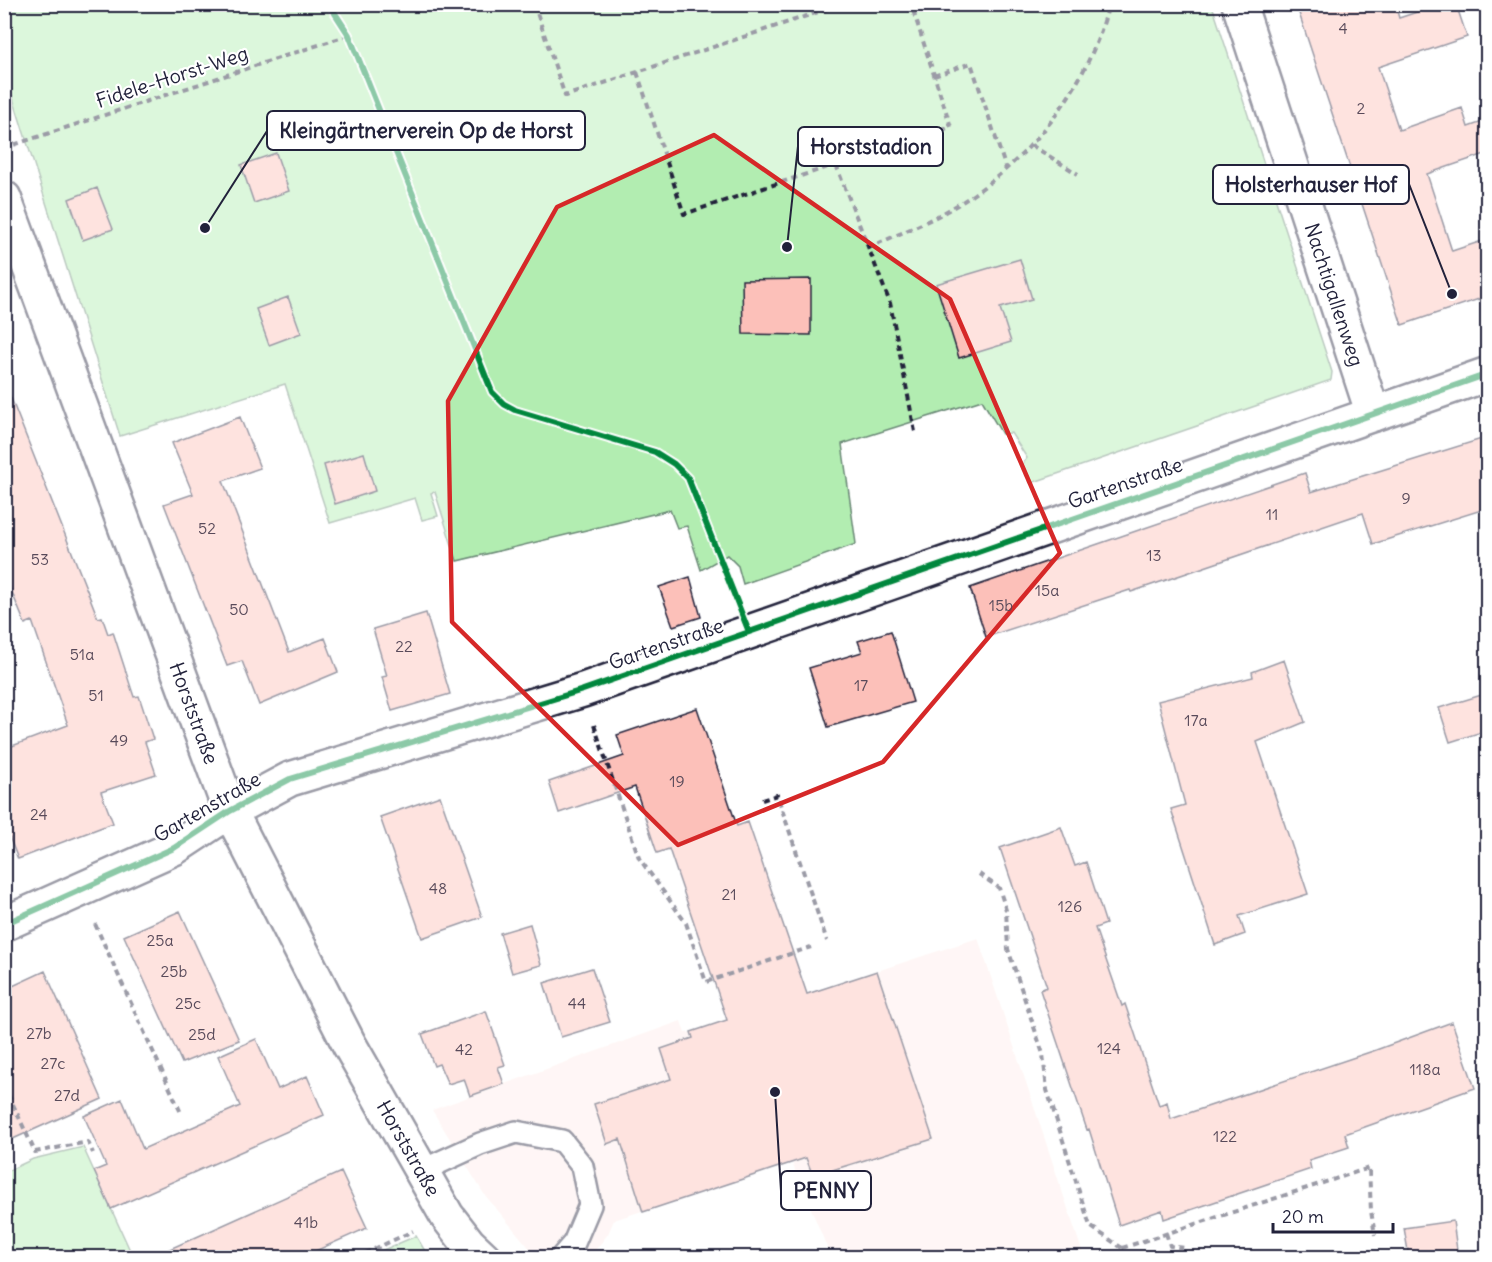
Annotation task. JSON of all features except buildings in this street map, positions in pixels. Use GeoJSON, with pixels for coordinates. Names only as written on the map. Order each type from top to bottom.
{"type":"FeatureCollection","features":[{"type":"Feature","properties":{"kind":"street","name":"Nachtigallenweg"},"geometry":{"type":"LineString","coordinates":[[1239,4],[1373,414]]}},
{"type":"Feature","properties":{"kind":"street","name":"Horststraße"},"geometry":{"type":"LineString","coordinates":[[4,198],[230,811],[349,1044],[421,1171],[447,1216],[468,1243],[484,1257]]}},
{"type":"Feature","properties":{"kind":"street","name":"Gartenstraße"},"geometry":{"type":"LineString","coordinates":[[4,924],[174,848],[230,811],[290,779],[583,690],[1488,374]]}},
{"type":"Feature","properties":{"kind":"lane"},"geometry":{"type":"LineString","coordinates":[[421,1171],[480,1144],[516,1132],[562,1142],[582,1166],[590,1205],[574,1243],[561,1257]]}},
{"type":"Feature","properties":{"kind":"path"},"geometry":{"type":"LineString","coordinates":[[534,4],[565,96],[843,4]]}},
{"type":"Feature","properties":{"kind":"path"},"geometry":{"type":"LineString","coordinates":[[637,72],[684,214],[951,127],[911,4]]}},
{"type":"Feature","properties":{"kind":"path"},"geometry":{"type":"LineString","coordinates":[[868,248],[922,223],[973,195],[1006,169],[1031,145],[1062,107],[1087,66],[1109,4]]}},
{"type":"Feature","properties":{"kind":"path"},"geometry":{"type":"LineString","coordinates":[[934,76],[971,63],[1006,169]]}},
{"type":"Feature","properties":{"kind":"path"},"geometry":{"type":"LineString","coordinates":[[1031,145],[1078,174]]}},
{"type":"Feature","properties":{"kind":"path"},"geometry":{"type":"LineString","coordinates":[[836,165],[893,311],[915,432]]}},
{"type":"Feature","properties":{"kind":"path"},"geometry":{"type":"LineString","coordinates":[[583,690],[639,858],[686,923],[706,982],[811,947]]}},
{"type":"Feature","properties":{"kind":"path"},"geometry":{"type":"LineString","coordinates":[[762,800],[777,795],[826,941]]}},
{"type":"Feature","properties":{"kind":"path"},"geometry":{"type":"LineString","coordinates":[[979,874],[999,888],[1006,910],[1008,949],[1043,1054],[1047,1090],[1090,1226],[1122,1248],[1125,1257]]}},
{"type":"Feature","properties":{"kind":"path"},"geometry":{"type":"LineString","coordinates":[[80,890],[182,1115]]}},
{"type":"Feature","properties":{"kind":"path"},"geometry":{"type":"LineString","coordinates":[[4,1085],[34,1152],[88,1142],[93,1153]]}},
{"type":"Feature","properties":{"kind":"path"},"geometry":{"type":"LineString","coordinates":[[1122,1248],[1369,1168],[1371,1211],[1375,1235]]}},
{"type":"Feature","properties":{"kind":"path"},"geometry":{"type":"LineString","coordinates":[[355,1257],[447,1216]]}},
{"type":"Feature","properties":{"kind":"path"},"geometry":{"type":"LineString","coordinates":[[1166,1233],[1170,1246],[1185,1248]]}},
{"type":"Feature","properties":{"kind":"highlighted area"},"geometry":{"type":"Polygon","coordinates":[[[714,135],[950,299],[1060,553],[883,762],[678,845],[452,622],[448,401],[557,207],[714,135]]]}},
{"type":"Feature","properties":{"kind":"shaded area"},"geometry":{"type":"Polygon","coordinates":[[[978,938],[1084,1257],[831,1257],[792,1163],[614,1220],[608,1234],[590,1257],[537,1257],[484,1194],[432,1110],[681,1021],[685,1033],[691,1032],[978,938]]]}},
{"type":"Feature","properties":{"kind":"green space"},"geometry":{"type":"Polygon","coordinates":[[[4,5],[1212,5],[1332,372],[1331,380],[1031,483],[1021,466],[1027,458],[1011,433],[1002,434],[982,400],[842,444],[856,544],[743,584],[738,566],[727,555],[701,570],[687,526],[677,528],[670,510],[457,561],[435,492],[431,493],[438,516],[422,520],[415,498],[330,523],[285,384],[120,436],[5,73],[4,5]]]}},
{"type":"Feature","properties":{"kind":"green space"},"geometry":{"type":"Polygon","coordinates":[[[83,1147],[133,1257],[5,1257],[5,1172],[33,1159],[83,1147]]]}},
{"type":"Feature","properties":{"kind":"green space"},"geometry":{"type":"Polygon","coordinates":[[[416,1236],[428,1256],[367,1257],[416,1236]]]}},
{"type":"Feature","properties":{"kind":"cycle path"},"geometry":{"type":"LineString","coordinates":[[329,4],[349,35],[492,392],[504,404],[515,410],[655,452],[674,464],[688,478],[749,632]]}},
{"type":"Feature","properties":{"kind":"cycle path"},"geometry":{"type":"LineString","coordinates":[[4,924],[174,848],[230,811],[290,779],[583,690],[1488,374]]}},
{"type":"Feature","properties":{"kind":"place","name":"Kleingärtnerverein Op de Horst"},"geometry":{"type":"Point","coordinates":[205,228]}},
{"type":"Feature","properties":{"kind":"place","name":"Horststadion"},"geometry":{"type":"Point","coordinates":[787,247]}},
{"type":"Feature","properties":{"kind":"place","name":"Holsterhauser Hof"},"geometry":{"type":"Point","coordinates":[1452,294]}},
{"type":"Feature","properties":{"kind":"place","name":"PENNY"},"geometry":{"type":"Point","coordinates":[775,1092]}}]}
